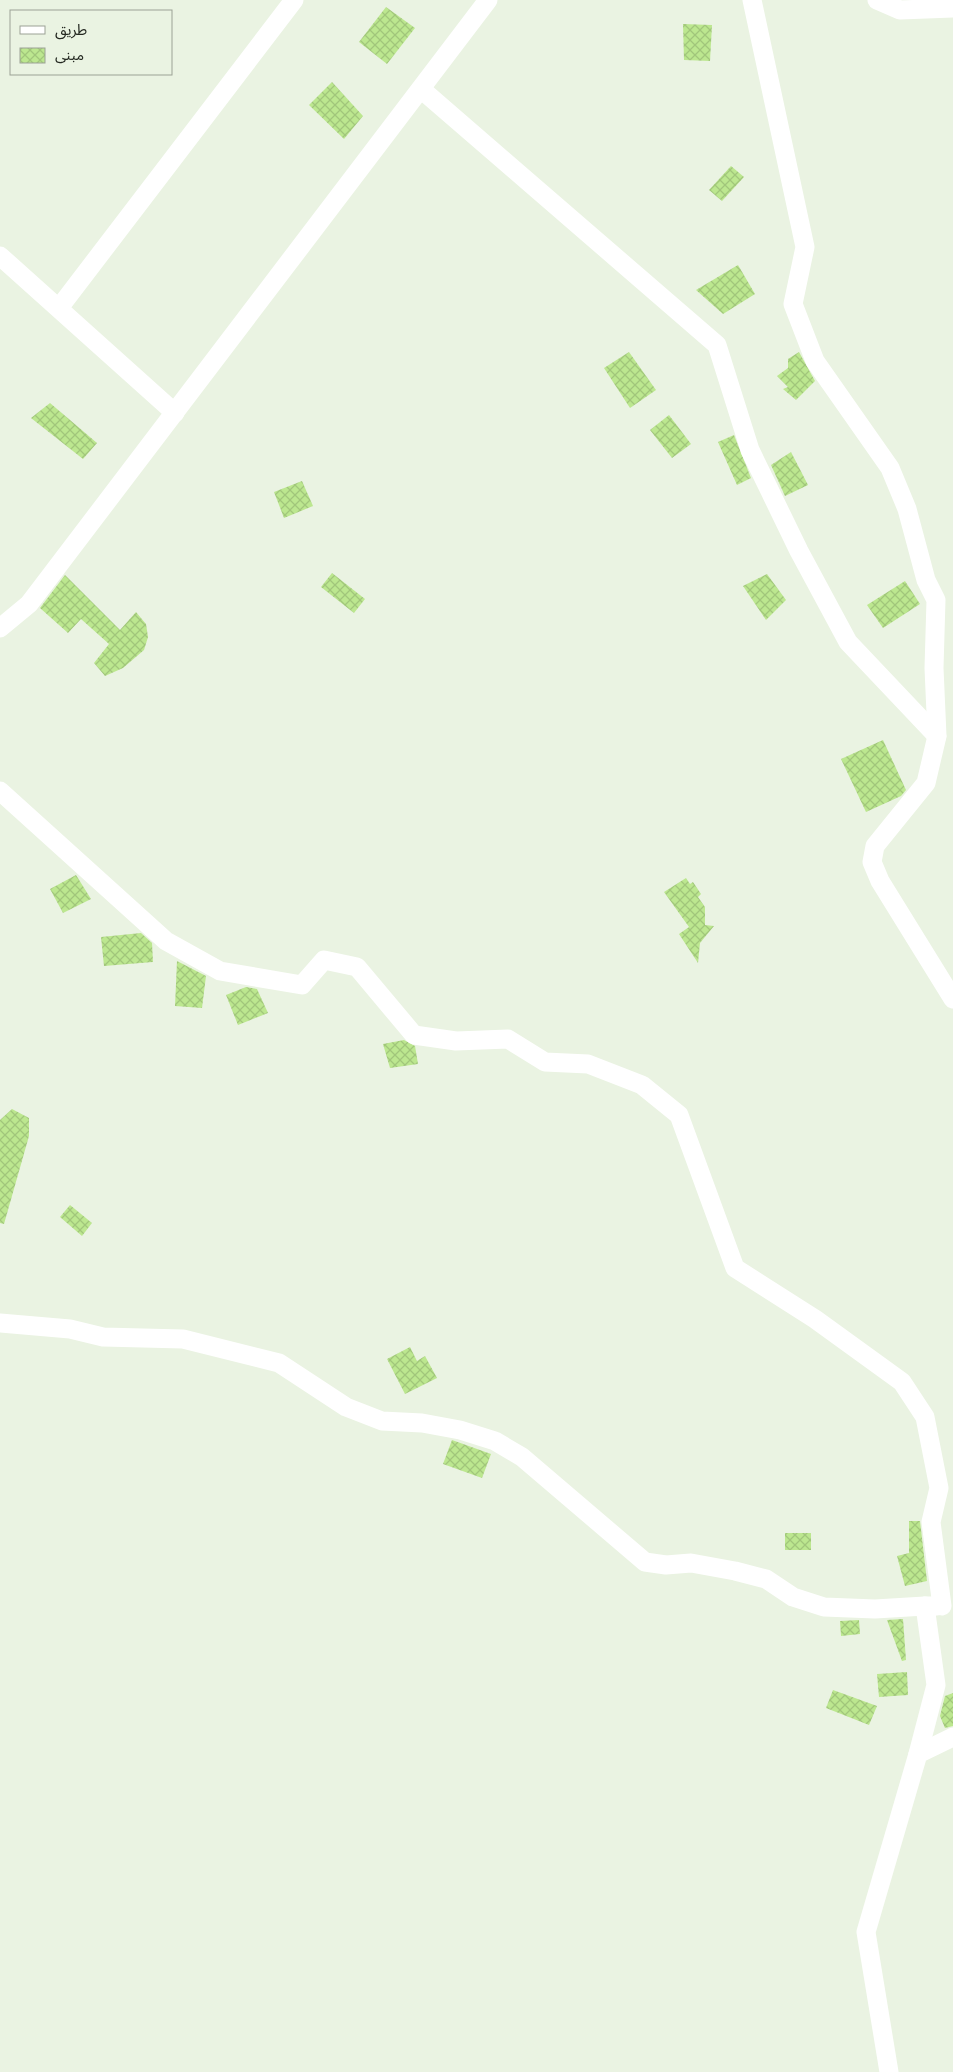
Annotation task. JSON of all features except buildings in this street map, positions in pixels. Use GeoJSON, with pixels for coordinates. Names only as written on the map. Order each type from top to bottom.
{"type":"FeatureCollection","features":[{"type":"Feature","properties":{"kind":"street"},"geometry":{"type":"LineString","coordinates":[[60,308],[294,0]]}},
{"type":"Feature","properties":{"kind":"street"},"geometry":{"type":"LineString","coordinates":[[0,628],[30,604],[488,0]]}},
{"type":"Feature","properties":{"kind":"street"},"geometry":{"type":"LineString","coordinates":[[752,0],[805,247],[794,304],[815,361],[890,468],[907,509],[926,580],[936,600],[934,668],[937,736],[926,783],[875,846],[872,862],[880,881],[953,1000]]}},
{"type":"Feature","properties":{"kind":"street"},"geometry":{"type":"LineString","coordinates":[[877,0],[900,10],[953,8]]}},
{"type":"Feature","properties":{"kind":"street"},"geometry":{"type":"LineString","coordinates":[[421,88],[717,345],[750,450],[799,551],[848,642],[937,736]]}},
{"type":"Feature","properties":{"kind":"street"},"geometry":{"type":"LineString","coordinates":[[0,256],[175,412]]}},
{"type":"Feature","properties":{"kind":"street"},"geometry":{"type":"LineString","coordinates":[[0,791],[166,941],[220,971],[302,986],[324,960],[356,967],[414,1036],[456,1041],[508,1039],[545,1062],[588,1064],[642,1085],[678,1115],[735,1268],[816,1319],[902,1382],[925,1417],[946,1485],[931,1522],[940,1606],[936,1685],[866,1932],[889,2072]]}},
{"type":"Feature","properties":{"kind":"street"},"geometry":{"type":"LineString","coordinates":[[0,1323],[70,1329],[103,1337],[183,1339],[279,1363],[346,1407],[382,1421],[422,1423],[460,1430],[495,1441],[522,1457],[645,1562],[666,1565],[691,1563],[735,1571],[766,1579],[793,1596],[824,1607],[875,1609],[940,1606]]}},
{"type":"Feature","properties":{"kind":"street"},"geometry":{"type":"LineString","coordinates":[[918,1754],[953,1737]]}}]}
